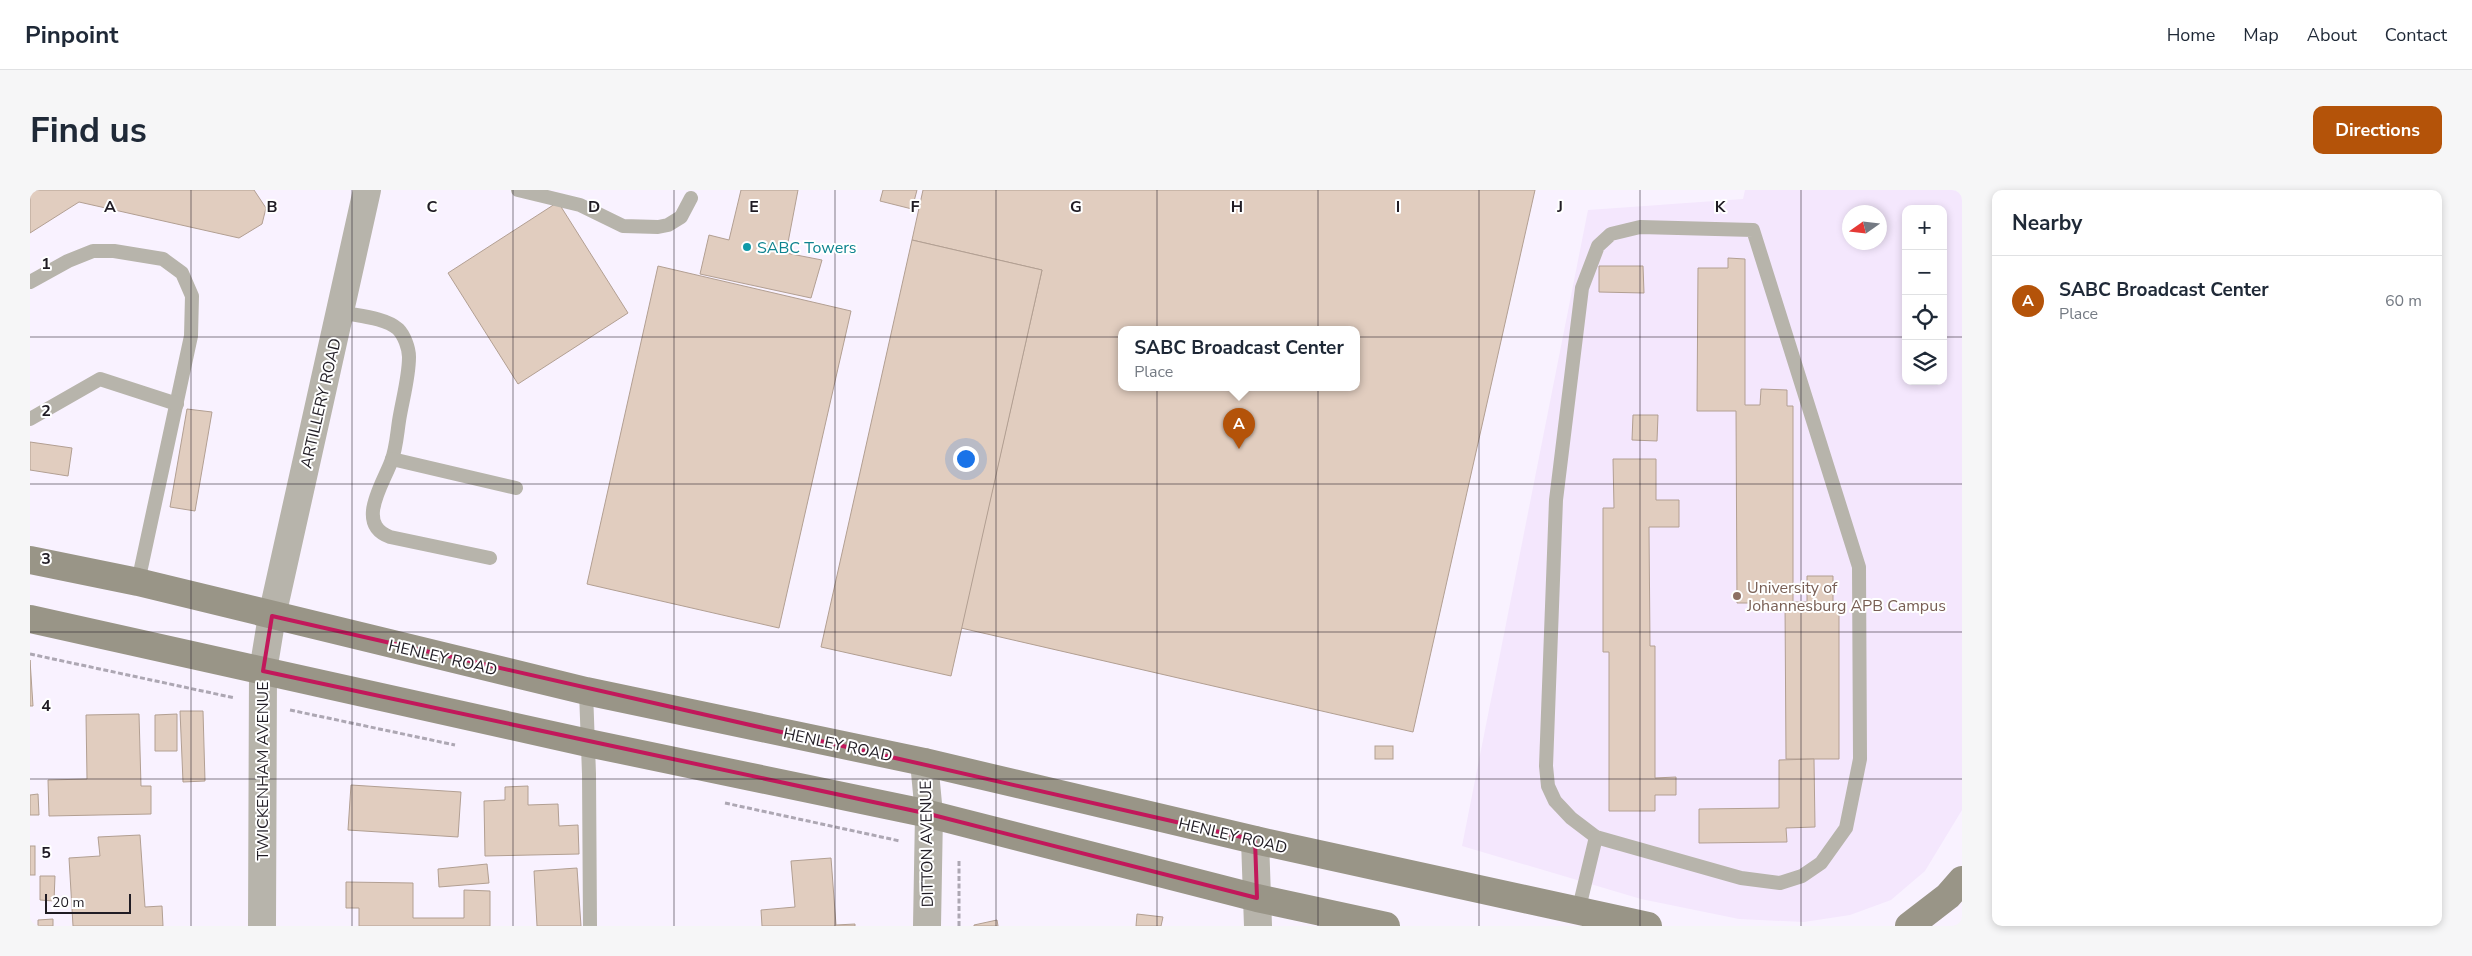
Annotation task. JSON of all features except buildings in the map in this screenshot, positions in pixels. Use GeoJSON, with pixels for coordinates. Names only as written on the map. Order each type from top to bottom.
{"type":"FeatureCollection","features":[{"type":"Feature","properties":{"kind":"main road","name":"HENLEY ROAD"},"geometry":{"type":"LineString","coordinates":[[30,560],[138,582],[586,691],[924,762],[1576,919],[1648,926]]}},
{"type":"Feature","properties":{"kind":"main road"},"geometry":{"type":"LineString","coordinates":[[30,619],[588,742],[929,814],[1257,898],[1386,926]]}},
{"type":"Feature","properties":{"kind":"main road"},"geometry":{"type":"LineString","coordinates":[[1909,926],[1948,896],[1962,880]]}},
{"type":"Feature","properties":{"kind":"street","name":"ARTILLERY ROAD"},"geometry":{"type":"LineString","coordinates":[[272,616],[367,190]]}},
{"type":"Feature","properties":{"kind":"street","name":"TWICKENHAM AVENUE"},"geometry":{"type":"LineString","coordinates":[[262,926],[262,671],[272,616]]}},
{"type":"Feature","properties":{"kind":"street","name":"DITTON AVENUE"},"geometry":{"type":"LineString","coordinates":[[924,762],[929,814],[927,926]]}},
{"type":"Feature","properties":{"kind":"street"},"geometry":{"type":"LineString","coordinates":[[1254,840],[1258,926]]}},
{"type":"Feature","properties":{"kind":"lane"},"geometry":{"type":"LineString","coordinates":[[518,190],[580,205],[623,226],[658,227],[668,225],[681,217],[691,198]]}},
{"type":"Feature","properties":{"kind":"lane"},"geometry":{"type":"LineString","coordinates":[[1640,227],[1753,230],[1859,568],[1860,759],[1846,828],[1821,863],[1802,876],[1780,884],[1741,878],[1596,837],[1571,818],[1555,801],[1548,786],[1546,766],[1556,500],[1582,288],[1598,246],[1611,234],[1640,227]]}},
{"type":"Feature","properties":{"kind":"lane"},"geometry":{"type":"LineString","coordinates":[[30,282],[68,261],[93,251],[114,251],[163,259],[182,273],[192,296],[192,336],[138,582]]}},
{"type":"Feature","properties":{"kind":"lane"},"geometry":{"type":"LineString","coordinates":[[340,312],[388,324],[398,329],[407,347],[409,357],[392,459],[377,492],[373,511],[373,521],[380,534],[490,558]]}},
{"type":"Feature","properties":{"kind":"lane"},"geometry":{"type":"LineString","coordinates":[[30,419],[100,379],[177,404]]}},
{"type":"Feature","properties":{"kind":"lane"},"geometry":{"type":"LineString","coordinates":[[392,459],[516,488]]}},
{"type":"Feature","properties":{"kind":"lane"},"geometry":{"type":"LineString","coordinates":[[586,691],[590,926]]}},
{"type":"Feature","properties":{"kind":"lane"},"geometry":{"type":"LineString","coordinates":[[1576,919],[1596,837]]}},
{"type":"Feature","properties":{"kind":"path"},"geometry":{"type":"LineString","coordinates":[[959,853],[959,926]]}},
{"type":"Feature","properties":{"kind":"highlighted area"},"geometry":{"type":"Polygon","coordinates":[[[272,616],[1255,840],[1257,898],[929,814],[263,671],[272,616]]]}},
{"type":"Feature","properties":{"kind":"shaded area","name":"University of Johannesburg APB Campus"},"geometry":{"type":"Polygon","coordinates":[[[1745,190],[1962,190],[1962,810],[1925,871],[1891,900],[1850,915],[1804,922],[1739,919],[1641,899],[1462,846],[1588,210],[1743,199],[1745,190]]]}},
{"type":"Feature","properties":{"kind":"place","name":"SABC Towers"},"geometry":{"type":"Point","coordinates":[747,247]}},
{"type":"Feature","properties":{"kind":"place","name":"SABC Broadcast Center"},"geometry":{"type":"Point","coordinates":[1239,449]}},
{"type":"Feature","properties":{"kind":"place","name":"University of Johannesburg APB Campus"},"geometry":{"type":"Point","coordinates":[1737,596]}}]}
